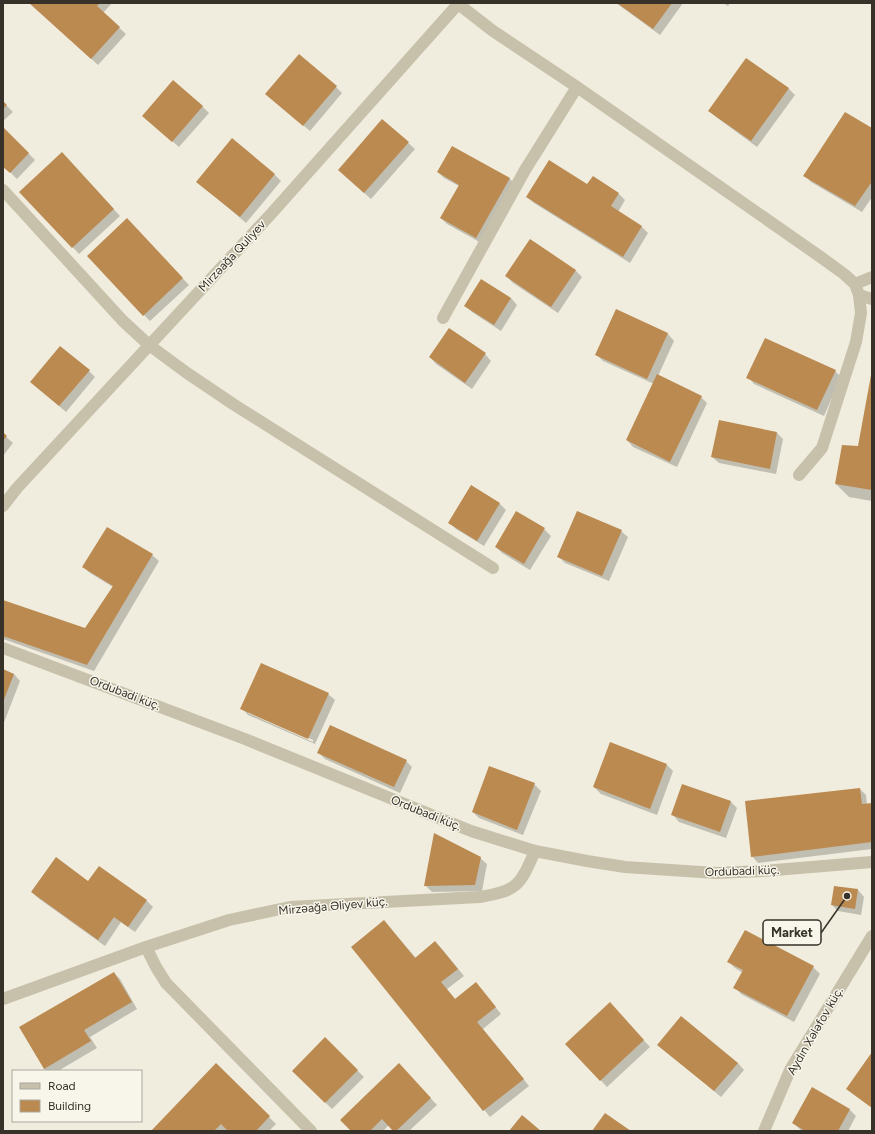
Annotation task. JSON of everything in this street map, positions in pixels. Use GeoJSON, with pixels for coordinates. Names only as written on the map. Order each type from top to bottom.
{"type":"FeatureCollection","features":[{"type":"Feature","properties":{"kind":"street"},"geometry":{"type":"LineString","coordinates":[[457,4],[493,31],[577,87],[822,258],[844,274],[857,290],[872,299]]}},
{"type":"Feature","properties":{"kind":"street","name":"Mirzəağa Quliyev"},"geometry":{"type":"LineString","coordinates":[[3,506],[17,488],[276,209],[457,4]]}},
{"type":"Feature","properties":{"kind":"street"},"geometry":{"type":"LineString","coordinates":[[443,318],[525,170],[577,87]]}},
{"type":"Feature","properties":{"kind":"street"},"geometry":{"type":"LineString","coordinates":[[3,190],[123,320],[149,345],[233,404],[494,568]]}},
{"type":"Feature","properties":{"kind":"street"},"geometry":{"type":"LineString","coordinates":[[857,290],[872,277]]}},
{"type":"Feature","properties":{"kind":"street"},"geometry":{"type":"LineString","coordinates":[[799,475],[822,448],[856,342],[861,313],[857,290]]}},
{"type":"Feature","properties":{"kind":"street","name":"Ordubadi küç."},"geometry":{"type":"LineString","coordinates":[[3,648],[238,736],[471,831],[535,851],[625,867],[716,873],[763,871],[872,862]]}},
{"type":"Feature","properties":{"kind":"street","name":"Mirzəağa Əliyev küç."},"geometry":{"type":"LineString","coordinates":[[3,999],[146,947],[229,920],[290,907],[480,897],[501,894],[515,886],[524,877],[535,851]]}},
{"type":"Feature","properties":{"kind":"street","name":"Aydın Xələfov küç."},"geometry":{"type":"LineString","coordinates":[[764,1131],[790,1070],[872,936]]}},
{"type":"Feature","properties":{"kind":"street"},"geometry":{"type":"LineString","coordinates":[[146,947],[156,967],[166,982],[311,1131]]}},
{"type":"Feature","properties":{"kind":"building"},"geometry":{"type":"Polygon","coordinates":[[[29,3],[100,3],[97,6],[120,27],[91,59],[29,3]]]}},
{"type":"Feature","properties":{"kind":"building"},"geometry":{"type":"Polygon","coordinates":[[[617,3],[672,3],[653,29],[617,3]]]}},
{"type":"Feature","properties":{"kind":"building"},"geometry":{"type":"Polygon","coordinates":[[[299,54],[337,86],[303,126],[265,94],[299,54]]]}},
{"type":"Feature","properties":{"kind":"building"},"geometry":{"type":"Polygon","coordinates":[[[746,58],[789,88],[751,141],[708,111],[746,58]]]}},
{"type":"Feature","properties":{"kind":"building"},"geometry":{"type":"Polygon","coordinates":[[[173,80],[203,106],[172,142],[142,116],[173,80]]]}},
{"type":"Feature","properties":{"kind":"building"},"geometry":{"type":"Polygon","coordinates":[[[3,101],[7,105],[3,109],[3,101]]]}},
{"type":"Feature","properties":{"kind":"building"},"geometry":{"type":"Polygon","coordinates":[[[845,112],[872,128],[872,184],[871,183],[855,206],[803,176],[845,112]]]}},
{"type":"Feature","properties":{"kind":"building"},"geometry":{"type":"Polygon","coordinates":[[[382,119],[409,142],[364,193],[338,170],[382,119]]]}},
{"type":"Feature","properties":{"kind":"building"},"geometry":{"type":"Polygon","coordinates":[[[3,127],[29,153],[10,173],[3,167],[3,127]]]}},
{"type":"Feature","properties":{"kind":"building"},"geometry":{"type":"Polygon","coordinates":[[[232,138],[275,174],[240,217],[196,182],[232,138]]]}},
{"type":"Feature","properties":{"kind":"building"},"geometry":{"type":"Polygon","coordinates":[[[452,146],[510,178],[476,238],[440,218],[459,185],[437,172],[452,146]]]}},
{"type":"Feature","properties":{"kind":"building"},"geometry":{"type":"Polygon","coordinates":[[[62,152],[114,209],[72,248],[19,192],[62,152]]]}},
{"type":"Feature","properties":{"kind":"building"},"geometry":{"type":"Polygon","coordinates":[[[549,160],[587,184],[593,176],[619,193],[611,206],[642,226],[623,257],[526,197],[549,160]]]}},
{"type":"Feature","properties":{"kind":"building"},"geometry":{"type":"Polygon","coordinates":[[[127,218],[183,278],[143,316],[87,256],[127,218]]]}},
{"type":"Feature","properties":{"kind":"building"},"geometry":{"type":"Polygon","coordinates":[[[530,239],[576,270],[551,307],[505,276],[530,239]]]}},
{"type":"Feature","properties":{"kind":"building"},"geometry":{"type":"Polygon","coordinates":[[[481,279],[511,298],[494,325],[464,306],[481,279]]]}},
{"type":"Feature","properties":{"kind":"building"},"geometry":{"type":"Polygon","coordinates":[[[616,309],[668,333],[647,379],[595,355],[616,309]]]}},
{"type":"Feature","properties":{"kind":"building"},"geometry":{"type":"Polygon","coordinates":[[[449,328],[486,353],[465,383],[429,357],[449,328]]]}},
{"type":"Feature","properties":{"kind":"building"},"geometry":{"type":"Polygon","coordinates":[[[765,338],[836,370],[817,410],[746,378],[765,338]]]}},
{"type":"Feature","properties":{"kind":"building"},"geometry":{"type":"Polygon","coordinates":[[[60,346],[90,370],[59,406],[30,382],[60,346]]]}},
{"type":"Feature","properties":{"kind":"building"},"geometry":{"type":"Polygon","coordinates":[[[657,374],[702,396],[670,462],[626,440],[657,374]]]}},
{"type":"Feature","properties":{"kind":"building"},"geometry":{"type":"Polygon","coordinates":[[[871,375],[872,490],[835,484],[842,445],[858,446],[871,375]]]}},
{"type":"Feature","properties":{"kind":"building"},"geometry":{"type":"Polygon","coordinates":[[[719,420],[777,432],[770,469],[711,457],[719,420]]]}},
{"type":"Feature","properties":{"kind":"building"},"geometry":{"type":"Polygon","coordinates":[[[3,432],[7,436],[3,441],[3,432]]]}},
{"type":"Feature","properties":{"kind":"building"},"geometry":{"type":"Polygon","coordinates":[[[471,485],[500,503],[477,541],[448,523],[471,485]]]}},
{"type":"Feature","properties":{"kind":"building"},"geometry":{"type":"Polygon","coordinates":[[[516,511],[545,528],[524,564],[495,547],[516,511]]]}},
{"type":"Feature","properties":{"kind":"building"},"geometry":{"type":"Polygon","coordinates":[[[577,511],[622,530],[602,576],[557,557],[577,511]]]}},
{"type":"Feature","properties":{"kind":"building"},"geometry":{"type":"Polygon","coordinates":[[[107,527],[153,554],[87,665],[3,636],[3,600],[85,628],[113,586],[82,567],[107,527]]]}},
{"type":"Feature","properties":{"kind":"building"},"geometry":{"type":"Polygon","coordinates":[[[261,663],[329,693],[308,739],[240,709],[261,663]]]}},
{"type":"Feature","properties":{"kind":"building"},"geometry":{"type":"Polygon","coordinates":[[[3,669],[14,674],[3,702],[3,669]]]}},
{"type":"Feature","properties":{"kind":"building"},"geometry":{"type":"Polygon","coordinates":[[[330,725],[407,760],[394,787],[317,753],[330,725]]]}},
{"type":"Feature","properties":{"kind":"building"},"geometry":{"type":"Polygon","coordinates":[[[610,742],[667,764],[650,809],[593,787],[610,742]]]}},
{"type":"Feature","properties":{"kind":"building"},"geometry":{"type":"Polygon","coordinates":[[[489,766],[535,783],[517,830],[472,812],[489,766]]]}},
{"type":"Feature","properties":{"kind":"building"},"geometry":{"type":"Polygon","coordinates":[[[682,784],[731,801],[720,832],[671,815],[682,784]]]}},
{"type":"Feature","properties":{"kind":"building"},"geometry":{"type":"Polygon","coordinates":[[[860,788],[862,804],[872,803],[872,842],[751,857],[745,801],[860,788]]]}},
{"type":"Feature","properties":{"kind":"building"},"geometry":{"type":"Polygon","coordinates":[[[434,833],[481,857],[475,885],[424,886],[434,833]]]}},
{"type":"Feature","properties":{"kind":"building"},"geometry":{"type":"Polygon","coordinates":[[[56,857],[88,881],[99,866],[147,900],[128,927],[114,917],[98,940],[31,892],[56,857]]]}},
{"type":"Feature","properties":{"kind":"building"},"geometry":{"type":"Polygon","coordinates":[[[834,886],[858,889],[855,909],[831,905],[834,886]]]}},
{"type":"Feature","properties":{"kind":"building"},"geometry":{"type":"Polygon","coordinates":[[[384,920],[415,958],[435,941],[458,969],[441,982],[455,999],[476,982],[496,1007],[477,1022],[524,1079],[483,1111],[351,947],[384,920]]]}},
{"type":"Feature","properties":{"kind":"building"},"geometry":{"type":"Polygon","coordinates":[[[745,930],[814,966],[787,1016],[733,988],[743,970],[727,962],[745,930]]]}},
{"type":"Feature","properties":{"kind":"building"},"geometry":{"type":"Polygon","coordinates":[[[114,972],[132,1002],[84,1030],[91,1041],[44,1069],[19,1027],[114,972]]]}},
{"type":"Feature","properties":{"kind":"building"},"geometry":{"type":"Polygon","coordinates":[[[610,1002],[644,1040],[600,1081],[565,1044],[610,1002]]]}},
{"type":"Feature","properties":{"kind":"building"},"geometry":{"type":"Polygon","coordinates":[[[681,1016],[738,1063],[714,1091],[657,1045],[681,1016]]]}},
{"type":"Feature","properties":{"kind":"building"},"geometry":{"type":"Polygon","coordinates":[[[325,1037],[358,1070],[325,1103],[292,1071],[325,1037]]]}},
{"type":"Feature","properties":{"kind":"building"},"geometry":{"type":"Polygon","coordinates":[[[872,1052],[872,1108],[846,1089],[872,1052]]]}},
{"type":"Feature","properties":{"kind":"building"},"geometry":{"type":"Polygon","coordinates":[[[216,1063],[270,1116],[256,1131],[228,1131],[221,1124],[214,1131],[151,1131],[216,1063]]]}},
{"type":"Feature","properties":{"kind":"building"},"geometry":{"type":"Polygon","coordinates":[[[399,1063],[431,1098],[396,1131],[393,1131],[382,1119],[370,1131],[351,1131],[340,1120],[399,1063]]]}},
{"type":"Feature","properties":{"kind":"building"},"geometry":{"type":"Polygon","coordinates":[[[812,1087],[850,1109],[838,1131],[805,1131],[792,1123],[812,1087]]]}},
{"type":"Feature","properties":{"kind":"building"},"geometry":{"type":"Polygon","coordinates":[[[605,1113],[631,1131],[592,1131],[605,1113]]]}},
{"type":"Feature","properties":{"kind":"building"},"geometry":{"type":"Polygon","coordinates":[[[522,1115],[541,1131],[509,1131],[522,1115]]]}},
{"type":"Feature","properties":{"kind":"place","name":"Market"},"geometry":{"type":"Point","coordinates":[847,896]}}]}
